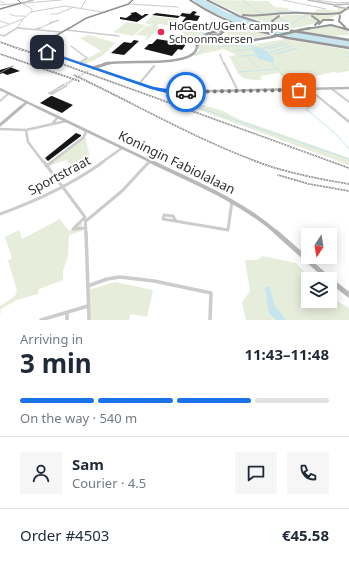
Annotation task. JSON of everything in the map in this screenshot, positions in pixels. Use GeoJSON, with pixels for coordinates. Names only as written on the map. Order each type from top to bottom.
{"type":"FeatureCollection","features":[{"type":"Feature","properties":{"kind":"highway"},"geometry":{"type":"LineString","coordinates":[[190,0],[212,14],[237,24],[300,40]]}},
{"type":"Feature","properties":{"kind":"highway"},"geometry":{"type":"LineString","coordinates":[[207,0],[252,20],[286,28],[349,38]]}},
{"type":"Feature","properties":{"kind":"highway"},"geometry":{"type":"LineString","coordinates":[[207,0],[229,12],[260,23],[300,32],[349,38]]}},
{"type":"Feature","properties":{"kind":"highway"},"geometry":{"type":"LineString","coordinates":[[193,2],[205,12],[225,22],[227,26],[219,35]]}},
{"type":"Feature","properties":{"kind":"highway"},"geometry":{"type":"LineString","coordinates":[[329,19],[333,20],[349,6]]}},
{"type":"Feature","properties":{"kind":"highway"},"geometry":{"type":"LineString","coordinates":[[225,9],[239,14],[258,17],[288,13],[322,16],[340,15]]}},
{"type":"Feature","properties":{"kind":"highway"},"geometry":{"type":"LineString","coordinates":[[286,28],[274,24],[273,19],[283,15],[302,14],[317,19],[319,22],[315,25]]}},
{"type":"Feature","properties":{"kind":"highway"},"geometry":{"type":"LineString","coordinates":[[219,35],[242,41],[299,30],[340,15]]}},
{"type":"Feature","properties":{"kind":"highway"},"geometry":{"type":"LineString","coordinates":[[340,15],[338,21],[349,30]]}},
{"type":"Feature","properties":{"kind":"highway"},"geometry":{"type":"LineString","coordinates":[[299,30],[324,22],[336,23],[333,20]]}},
{"type":"Feature","properties":{"kind":"highway"},"geometry":{"type":"LineString","coordinates":[[310,27],[331,25],[349,30]]}},
{"type":"Feature","properties":{"kind":"highway"},"geometry":{"type":"LineString","coordinates":[[219,35],[227,29],[237,27],[349,48]]}},
{"type":"Feature","properties":{"kind":"highway"},"geometry":{"type":"LineString","coordinates":[[242,41],[228,37],[224,32],[230,29],[238,28],[258,31]]}},
{"type":"Feature","properties":{"kind":"highway"},"geometry":{"type":"LineString","coordinates":[[197,41],[207,36],[209,33],[222,30]]}},
{"type":"Feature","properties":{"kind":"highway"},"geometry":{"type":"LineString","coordinates":[[219,35],[229,40]]}},
{"type":"Feature","properties":{"kind":"highway"},"geometry":{"type":"LineString","coordinates":[[203,39],[247,42],[270,36]]}},
{"type":"Feature","properties":{"kind":"main road"},"geometry":{"type":"LineString","coordinates":[[197,41],[212,36],[212,34],[219,35]]}},
{"type":"Feature","properties":{"kind":"main road"},"geometry":{"type":"LineString","coordinates":[[197,41],[219,35]]}},
{"type":"Feature","properties":{"kind":"main road"},"geometry":{"type":"LineString","coordinates":[[93,68],[105,63],[152,62],[174,59],[192,54],[197,47],[197,41]]}},
{"type":"Feature","properties":{"kind":"street"},"geometry":{"type":"LineString","coordinates":[[17,0],[32,9],[31,12]]}},
{"type":"Feature","properties":{"kind":"street"},"geometry":{"type":"LineString","coordinates":[[0,9],[33,0]]}},
{"type":"Feature","properties":{"kind":"street"},"geometry":{"type":"LineString","coordinates":[[57,7],[58,0]]}},
{"type":"Feature","properties":{"kind":"street"},"geometry":{"type":"LineString","coordinates":[[0,5],[62,0]]}},
{"type":"Feature","properties":{"kind":"street"},"geometry":{"type":"LineString","coordinates":[[81,8],[86,0]]}},
{"type":"Feature","properties":{"kind":"street"},"geometry":{"type":"LineString","coordinates":[[40,49],[40,45],[89,17],[129,4],[133,0]]}},
{"type":"Feature","properties":{"kind":"street"},"geometry":{"type":"LineString","coordinates":[[283,0],[326,9]]}},
{"type":"Feature","properties":{"kind":"street"},"geometry":{"type":"LineString","coordinates":[[308,0],[346,3],[349,6]]}},
{"type":"Feature","properties":{"kind":"street"},"geometry":{"type":"LineString","coordinates":[[308,0],[334,6],[349,6]]}},
{"type":"Feature","properties":{"kind":"street"},"geometry":{"type":"LineString","coordinates":[[0,1],[5,4]]}},
{"type":"Feature","properties":{"kind":"street"},"geometry":{"type":"LineString","coordinates":[[317,1],[349,6]]}},
{"type":"Feature","properties":{"kind":"street"},"geometry":{"type":"LineString","coordinates":[[40,49],[38,46],[61,32],[86,18],[102,12],[129,4],[178,7]]}},
{"type":"Feature","properties":{"kind":"street"},"geometry":{"type":"LineString","coordinates":[[0,28],[21,20],[31,12],[57,7],[74,7],[102,12]]}},
{"type":"Feature","properties":{"kind":"street"},"geometry":{"type":"LineString","coordinates":[[51,14],[57,14],[74,7]]}},
{"type":"Feature","properties":{"kind":"street"},"geometry":{"type":"LineString","coordinates":[[47,9],[51,12],[51,17]]}},
{"type":"Feature","properties":{"kind":"street"},"geometry":{"type":"LineString","coordinates":[[8,14],[16,17],[26,16]]}},
{"type":"Feature","properties":{"kind":"street"},"geometry":{"type":"LineString","coordinates":[[0,35],[4,36],[18,28],[22,21],[21,20]]}},
{"type":"Feature","properties":{"kind":"street"},"geometry":{"type":"LineString","coordinates":[[0,21],[9,24]]}},
{"type":"Feature","properties":{"kind":"street"},"geometry":{"type":"LineString","coordinates":[[4,23],[9,21]]}},
{"type":"Feature","properties":{"kind":"street"},"geometry":{"type":"LineString","coordinates":[[36,29],[48,24]]}},
{"type":"Feature","properties":{"kind":"street"},"geometry":{"type":"LineString","coordinates":[[18,28],[61,32]]}},
{"type":"Feature","properties":{"kind":"street"},"geometry":{"type":"LineString","coordinates":[[67,30],[119,36]]}},
{"type":"Feature","properties":{"kind":"street"},"geometry":{"type":"LineString","coordinates":[[178,40],[197,41]]}},
{"type":"Feature","properties":{"kind":"street"},"geometry":{"type":"LineString","coordinates":[[51,54],[64,45]]}},
{"type":"Feature","properties":{"kind":"street"},"geometry":{"type":"LineString","coordinates":[[71,46],[87,58],[78,63]]}},
{"type":"Feature","properties":{"kind":"street"},"geometry":{"type":"LineString","coordinates":[[40,49],[139,84],[169,92],[349,88]]}},
{"type":"Feature","properties":{"kind":"street"},"geometry":{"type":"LineString","coordinates":[[220,54],[238,91]]}},
{"type":"Feature","properties":{"kind":"street"},"geometry":{"type":"LineString","coordinates":[[139,84],[154,66]]}},
{"type":"Feature","properties":{"kind":"street"},"geometry":{"type":"LineString","coordinates":[[63,85],[50,93],[66,86]]}},
{"type":"Feature","properties":{"kind":"street","name":"Koningin Fabiolalaan"},"geometry":{"type":"LineString","coordinates":[[0,89],[232,201],[262,220],[320,272]]}},
{"type":"Feature","properties":{"kind":"street"},"geometry":{"type":"LineString","coordinates":[[332,89],[349,102]]}},
{"type":"Feature","properties":{"kind":"street"},"geometry":{"type":"LineString","coordinates":[[310,90],[349,122]]}},
{"type":"Feature","properties":{"kind":"street"},"geometry":{"type":"LineString","coordinates":[[0,101],[9,93]]}},
{"type":"Feature","properties":{"kind":"street"},"geometry":{"type":"LineString","coordinates":[[0,124],[27,102]]}},
{"type":"Feature","properties":{"kind":"street"},"geometry":{"type":"LineString","coordinates":[[52,125],[58,117]]}},
{"type":"Feature","properties":{"kind":"street"},"geometry":{"type":"LineString","coordinates":[[0,129],[26,130],[67,121]]}},
{"type":"Feature","properties":{"kind":"street"},"geometry":{"type":"LineString","coordinates":[[26,130],[27,140],[63,187],[85,219],[89,320]]}},
{"type":"Feature","properties":{"kind":"street"},"geometry":{"type":"LineString","coordinates":[[46,166],[83,138],[84,133],[87,130]]}},
{"type":"Feature","properties":{"kind":"street","name":"Sportstraat"},"geometry":{"type":"LineString","coordinates":[[0,214],[63,187],[95,168],[122,147]]}},
{"type":"Feature","properties":{"kind":"street"},"geometry":{"type":"LineString","coordinates":[[86,228],[73,229],[122,191],[150,161]]}},
{"type":"Feature","properties":{"kind":"street"},"geometry":{"type":"LineString","coordinates":[[176,221],[228,230],[232,201]]}},
{"type":"Feature","properties":{"kind":"street"},"geometry":{"type":"LineString","coordinates":[[88,286],[107,279],[120,277],[154,281],[211,293],[210,320]]}},
{"type":"Feature","properties":{"kind":"street","name":"Koningin Fabiolalaan"},"geometry":{"type":"LineString","coordinates":[[337,286],[349,295]]}},
{"type":"Feature","properties":{"kind":"street"},"geometry":{"type":"LineString","coordinates":[[41,320],[88,306]]}},
{"type":"Feature","properties":{"kind":"street"},"geometry":{"type":"LineString","coordinates":[[67,312],[67,320]]}},
{"type":"Feature","properties":{"kind":"green space"},"geometry":{"type":"Polygon","coordinates":[[[211,0],[268,1],[275,7],[289,8],[288,10],[312,14],[318,9],[338,11],[338,7],[345,9],[339,13],[331,15],[338,14],[330,19],[321,19],[321,22],[318,23],[320,21],[310,16],[318,21],[305,26],[288,28],[278,25],[273,21],[285,15],[305,14],[288,13],[263,16],[280,15],[273,18],[272,21],[278,26],[236,13],[238,13],[211,0]]]}},
{"type":"Feature","properties":{"kind":"green space"},"geometry":{"type":"Polygon","coordinates":[[[152,16],[177,19],[171,26],[159,24],[157,27],[160,27],[147,40],[145,40],[148,36],[136,35],[146,26],[154,25],[143,23],[154,24],[145,23],[152,16]]]}},
{"type":"Feature","properties":{"kind":"green space"},"geometry":{"type":"Polygon","coordinates":[[[127,22],[146,25],[133,36],[113,32],[127,22]]]}},
{"type":"Feature","properties":{"kind":"green space"},"geometry":{"type":"Polygon","coordinates":[[[202,22],[224,22],[225,24],[220,29],[195,40],[177,39],[190,25],[197,25],[202,22]]]}},
{"type":"Feature","properties":{"kind":"green space"},"geometry":{"type":"Polygon","coordinates":[[[329,25],[347,30],[349,35],[335,36],[301,31],[329,25]]]}},
{"type":"Feature","properties":{"kind":"green space"},"geometry":{"type":"Polygon","coordinates":[[[243,28],[269,35],[240,40],[230,37],[226,33],[230,29],[243,28]]]}},
{"type":"Feature","properties":{"kind":"green space"},"geometry":{"type":"Polygon","coordinates":[[[89,35],[116,43],[102,56],[86,64],[81,62],[101,51],[80,38],[89,35]]]}},
{"type":"Feature","properties":{"kind":"green space"},"geometry":{"type":"Polygon","coordinates":[[[206,39],[244,46],[285,39],[349,50],[349,71],[338,73],[333,72],[288,82],[279,73],[260,76],[262,80],[248,79],[244,78],[238,73],[229,56],[236,55],[224,49],[185,58],[193,55],[200,49],[198,49],[199,43],[206,39]]]}},
{"type":"Feature","properties":{"kind":"green space"},"geometry":{"type":"Polygon","coordinates":[[[179,98],[223,111],[238,119],[349,158],[349,165],[175,101],[179,98]]]}},
{"type":"Feature","properties":{"kind":"green space"},"geometry":{"type":"Polygon","coordinates":[[[84,133],[88,134],[85,136],[90,157],[72,167],[66,160],[50,165],[49,163],[83,136],[84,133]]]}},
{"type":"Feature","properties":{"kind":"green space"},"geometry":{"type":"Polygon","coordinates":[[[60,219],[69,231],[82,222],[82,231],[69,235],[68,256],[63,271],[63,280],[39,289],[38,294],[17,300],[1,309],[0,316],[0,306],[15,296],[17,291],[8,260],[12,258],[5,237],[19,230],[22,239],[60,219]]]}},
{"type":"Feature","properties":{"kind":"green space"},"geometry":{"type":"Polygon","coordinates":[[[263,256],[296,263],[304,272],[301,272],[301,308],[337,308],[337,301],[349,308],[349,320],[246,320],[242,302],[250,291],[245,260],[257,260],[263,256]]]}},
{"type":"Feature","properties":{"kind":"green space"},"geometry":{"type":"Polygon","coordinates":[[[115,282],[153,290],[147,317],[131,314],[129,320],[89,320],[88,290],[115,282]]]}},
{"type":"Feature","properties":{"kind":"water"},"geometry":{"type":"Polygon","coordinates":[[[193,0],[204,0],[228,13],[275,28],[349,41],[349,47],[289,37],[247,26],[209,11],[193,0]]]}},
{"type":"Feature","properties":{"kind":"water"},"geometry":{"type":"Polygon","coordinates":[[[251,46],[266,50],[271,55],[274,63],[259,59],[251,46]]]}},
{"type":"Feature","properties":{"kind":"water"},"geometry":{"type":"Polygon","coordinates":[[[269,286],[275,306],[286,320],[276,320],[269,313],[265,287],[269,286]]]}},
{"type":"Feature","properties":{"kind":"building"},"geometry":{"type":"Polygon","coordinates":[[[193,11],[197,12],[194,15],[200,16],[197,21],[188,20],[186,22],[182,22],[186,17],[180,16],[182,13],[190,14],[193,11]]]}},
{"type":"Feature","properties":{"kind":"building"},"geometry":{"type":"Polygon","coordinates":[[[136,12],[142,16],[149,14],[137,22],[120,19],[120,17],[126,18],[132,14],[130,13],[136,12]]]}},
{"type":"Feature","properties":{"kind":"building"},"geometry":{"type":"Polygon","coordinates":[[[156,13],[180,16],[178,18],[152,15],[156,13]]]}},
{"type":"Feature","properties":{"kind":"building"},"geometry":{"type":"Polygon","coordinates":[[[157,39],[186,44],[182,50],[178,49],[172,56],[144,49],[157,39]]]}},
{"type":"Feature","properties":{"kind":"building"},"geometry":{"type":"Polygon","coordinates":[[[134,40],[139,41],[124,55],[111,53],[124,42],[131,43],[134,40]]]}},
{"type":"Feature","properties":{"kind":"building"},"geometry":{"type":"Polygon","coordinates":[[[10,67],[20,71],[7,75],[3,73],[0,74],[0,70],[10,67]]]}},
{"type":"Feature","properties":{"kind":"building"},"geometry":{"type":"Polygon","coordinates":[[[51,96],[73,105],[62,113],[40,103],[51,96]]]}},
{"type":"Feature","properties":{"kind":"building"},"geometry":{"type":"Polygon","coordinates":[[[76,133],[81,136],[48,161],[45,158],[76,133]]]}},
{"type":"Feature","properties":{"kind":"waterway"},"geometry":{"type":"LineString","coordinates":[[243,0],[257,11],[264,14]]}},
{"type":"Feature","properties":{"kind":"waterway"},"geometry":{"type":"LineString","coordinates":[[275,13],[292,11]]}},
{"type":"Feature","properties":{"kind":"waterway"},"geometry":{"type":"LineString","coordinates":[[294,12],[300,12]]}},
{"type":"Feature","properties":{"kind":"waterway"},"geometry":{"type":"LineString","coordinates":[[301,18],[305,16]]}},
{"type":"Feature","properties":{"kind":"waterway"},"geometry":{"type":"LineString","coordinates":[[277,18],[292,24]]}},
{"type":"Feature","properties":{"kind":"waterway"},"geometry":{"type":"LineString","coordinates":[[292,24],[300,19]]}},
{"type":"Feature","properties":{"kind":"waterway"},"geometry":{"type":"LineString","coordinates":[[200,36],[220,26],[222,24],[221,22]]}},
{"type":"Feature","properties":{"kind":"waterway"},"geometry":{"type":"LineString","coordinates":[[287,27],[292,24]]}},
{"type":"Feature","properties":{"kind":"waterway"},"geometry":{"type":"LineString","coordinates":[[208,40],[237,46],[250,46]]}},
{"type":"Feature","properties":{"kind":"waterway"},"geometry":{"type":"LineString","coordinates":[[196,56],[202,50],[202,44],[209,41]]}},
{"type":"Feature","properties":{"kind":"waterway"},"geometry":{"type":"LineString","coordinates":[[264,48],[285,42]]}},
{"type":"Feature","properties":{"kind":"waterway"},"geometry":{"type":"LineString","coordinates":[[268,49],[288,44]]}},
{"type":"Feature","properties":{"kind":"waterway"},"geometry":{"type":"LineString","coordinates":[[219,47],[230,46]]}},
{"type":"Feature","properties":{"kind":"waterway"},"geometry":{"type":"LineString","coordinates":[[271,52],[292,46]]}},
{"type":"Feature","properties":{"kind":"waterway"},"geometry":{"type":"LineString","coordinates":[[275,54],[298,48]]}},
{"type":"Feature","properties":{"kind":"waterway"},"geometry":{"type":"LineString","coordinates":[[234,51],[252,49]]}},
{"type":"Feature","properties":{"kind":"waterway"},"geometry":{"type":"LineString","coordinates":[[345,51],[349,57]]}},
{"type":"Feature","properties":{"kind":"waterway"},"geometry":{"type":"LineString","coordinates":[[240,56],[256,55]]}},
{"type":"Feature","properties":{"kind":"waterway"},"geometry":{"type":"LineString","coordinates":[[247,56],[258,68]]}},
{"type":"Feature","properties":{"kind":"waterway"},"geometry":{"type":"LineString","coordinates":[[273,64],[295,89]]}},
{"type":"Feature","properties":{"kind":"waterway"},"geometry":{"type":"LineString","coordinates":[[238,72],[276,69]]}},
{"type":"Feature","properties":{"kind":"waterway"},"geometry":{"type":"LineString","coordinates":[[300,92],[313,105],[306,109],[336,134],[349,149]]}},
{"type":"Feature","properties":{"kind":"waterway"},"geometry":{"type":"LineString","coordinates":[[179,101],[349,159]]}},
{"type":"Feature","properties":{"kind":"tunnel"},"geometry":{"type":"LineString","coordinates":[[63,85],[90,70]]}},
{"type":"Feature","properties":{"kind":"tunnel"},"geometry":{"type":"LineString","coordinates":[[66,86],[73,80]]}},
{"type":"Feature","properties":{"kind":"tram line"},"geometry":{"type":"LineString","coordinates":[[0,9],[21,3],[18,0]]}},
{"type":"Feature","properties":{"kind":"tram line"},"geometry":{"type":"LineString","coordinates":[[40,52],[38,48],[40,45],[87,18],[129,4],[133,0]]}},
{"type":"Feature","properties":{"kind":"tram line"},"geometry":{"type":"LineString","coordinates":[[0,73],[13,66]]}},
{"type":"Feature","properties":{"kind":"railway"},"geometry":{"type":"LineString","coordinates":[[0,42],[22,50]]}},
{"type":"Feature","properties":{"kind":"railway"},"geometry":{"type":"LineString","coordinates":[[18,48],[349,168]]}},
{"type":"Feature","properties":{"kind":"railway"},"geometry":{"type":"LineString","coordinates":[[0,54],[79,81]]}},
{"type":"Feature","properties":{"kind":"railway"},"geometry":{"type":"LineString","coordinates":[[74,75],[198,137],[249,159],[293,173],[349,184]]}},
{"type":"Feature","properties":{"kind":"railway"},"geometry":{"type":"LineString","coordinates":[[278,175],[309,184],[349,191]]}},
{"type":"Feature","properties":{"kind":"way so far"},"geometry":{"type":"LineString","coordinates":[[186,92],[299,90]]}},
{"type":"Feature","properties":{"kind":"place","name":"HoGent/UGent campus Schoonmeersen"},"geometry":{"type":"Point","coordinates":[161,32]}},
{"type":"Feature","properties":{"kind":"route"},"geometry":{"type":"LineString","coordinates":[[47,52],[153,88],[169,92],[186,92]]}}]}
